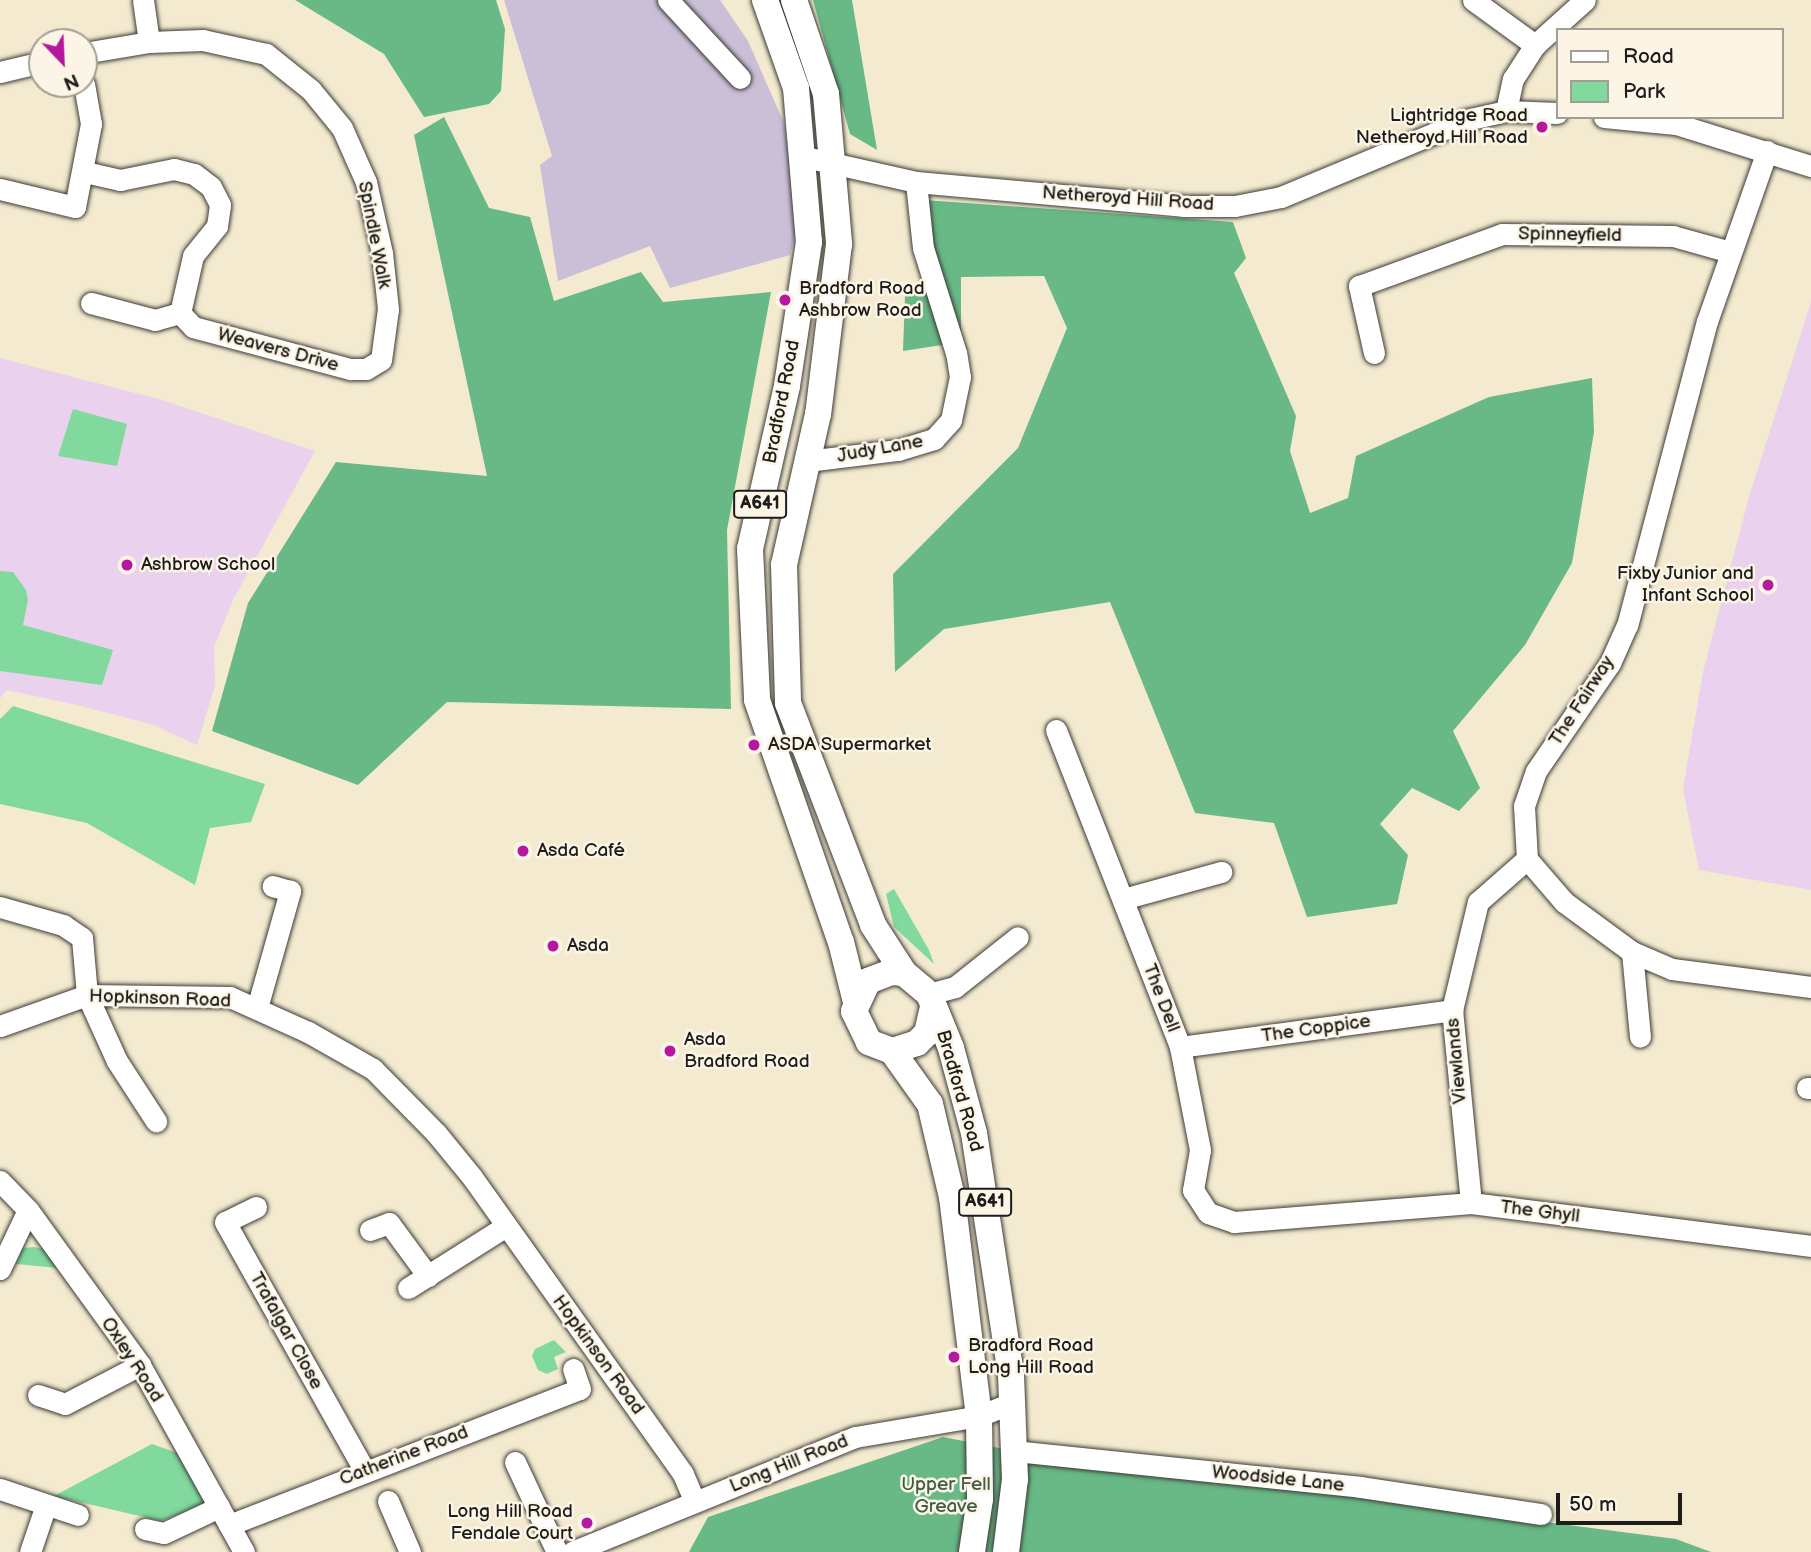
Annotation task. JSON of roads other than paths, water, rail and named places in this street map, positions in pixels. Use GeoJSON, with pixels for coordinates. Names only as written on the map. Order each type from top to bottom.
{"type":"FeatureCollection","features":[{"type":"Feature","properties":{"kind":"main road","name":"Bradford Road"},"geometry":{"type":"LineString","coordinates":[[765,0],[796,88],[805,157],[809,242],[787,386],[750,549],[757,700],[841,942],[861,1033],[879,1048],[892,1051],[917,1043],[927,1033],[931,1000]]}},
{"type":"Feature","properties":{"kind":"main road","name":"Bradford Road"},"geometry":{"type":"LineString","coordinates":[[794,0],[826,94],[835,164],[839,244],[818,414],[784,565],[788,703],[873,925],[904,973],[931,1000],[951,1048],[974,1133],[1013,1402],[1014,1451],[1006,1552]]}},
{"type":"Feature","properties":{"kind":"main road"},"geometry":{"type":"LineString","coordinates":[[809,242],[839,244]]}},
{"type":"Feature","properties":{"kind":"main road"},"geometry":{"type":"LineString","coordinates":[[856,1002],[869,981],[891,972],[904,973]]}},
{"type":"Feature","properties":{"kind":"main road","name":"Bradford Road"},"geometry":{"type":"LineString","coordinates":[[892,1051],[920,1085],[940,1129],[964,1270],[979,1416],[980,1499],[972,1552]]}},
{"type":"Feature","properties":{"kind":"street"},"geometry":{"type":"LineString","coordinates":[[143,0],[149,41]]}},
{"type":"Feature","properties":{"kind":"street"},"geometry":{"type":"LineString","coordinates":[[668,0],[740,78]]}},
{"type":"Feature","properties":{"kind":"street"},"geometry":{"type":"LineString","coordinates":[[1473,0],[1535,45]]}},
{"type":"Feature","properties":{"kind":"street"},"geometry":{"type":"LineString","coordinates":[[1506,111],[1513,79],[1535,45],[1585,0]]}},
{"type":"Feature","properties":{"kind":"street","name":"Spindle Walk"},"geometry":{"type":"LineString","coordinates":[[98,50],[149,41],[203,40],[266,54],[310,90],[342,128],[366,182],[382,253],[388,309],[381,360]]}},
{"type":"Feature","properties":{"kind":"street"},"geometry":{"type":"LineString","coordinates":[[0,72],[28,65]]}},
{"type":"Feature","properties":{"kind":"street"},"geometry":{"type":"LineString","coordinates":[[0,189],[75,207],[85,172],[91,124],[86,98]]}},
{"type":"Feature","properties":{"kind":"street","name":"Netheroyd Hill Road"},"geometry":{"type":"LineString","coordinates":[[805,157],[916,182],[1183,206],[1235,206],[1281,197],[1416,139],[1506,111],[1556,113]]}},
{"type":"Feature","properties":{"kind":"street"},"geometry":{"type":"LineString","coordinates":[[1625,119],[1676,124],[1767,150],[1811,166]]}},
{"type":"Feature","properties":{"kind":"street","name":"The Fairway"},"geometry":{"type":"LineString","coordinates":[[1527,859],[1524,806],[1536,771],[1610,663],[1627,625],[1680,414],[1730,252],[1767,150]]}},
{"type":"Feature","properties":{"kind":"street"},"geometry":{"type":"LineString","coordinates":[[85,172],[120,180],[174,169],[194,174],[211,187],[220,205],[217,226],[193,256],[180,313],[156,320],[91,303]]}},
{"type":"Feature","properties":{"kind":"street","name":"Judy Lane"},"geometry":{"type":"LineString","coordinates":[[807,461],[898,450],[934,439],[951,420],[960,377],[957,353],[923,248],[916,182]]}},
{"type":"Feature","properties":{"kind":"street","name":"Spinneyfield"},"geometry":{"type":"LineString","coordinates":[[1374,353],[1359,286],[1502,234],[1673,236],[1730,252]]}},
{"type":"Feature","properties":{"kind":"street","name":"Weavers Drive"},"geometry":{"type":"LineString","coordinates":[[180,313],[192,327],[350,369],[366,369],[381,360]]}},
{"type":"Feature","properties":{"kind":"street","name":"The Dell"},"geometry":{"type":"LineString","coordinates":[[1056,730],[1180,1047],[1200,1150],[1193,1189],[1200,1206],[1219,1220],[1268,1220]]}},
{"type":"Feature","properties":{"kind":"street"},"geometry":{"type":"LineString","coordinates":[[1527,859],[1564,902],[1632,952],[1672,969],[1811,987]]}},
{"type":"Feature","properties":{"kind":"street","name":"Viewlands"},"geometry":{"type":"LineString","coordinates":[[1471,1203],[1452,1010],[1478,902],[1527,859]]}},
{"type":"Feature","properties":{"kind":"street"},"geometry":{"type":"LineString","coordinates":[[1123,899],[1221,872]]}},
{"type":"Feature","properties":{"kind":"street"},"geometry":{"type":"LineString","coordinates":[[257,1008],[290,891]]}},
{"type":"Feature","properties":{"kind":"street"},"geometry":{"type":"LineString","coordinates":[[0,907],[63,925],[82,938],[87,995],[143,1113]]}},
{"type":"Feature","properties":{"kind":"street"},"geometry":{"type":"LineString","coordinates":[[931,1000],[955,988],[1018,937]]}},
{"type":"Feature","properties":{"kind":"street"},"geometry":{"type":"LineString","coordinates":[[1632,952],[1640,1038]]}},
{"type":"Feature","properties":{"kind":"street","name":"Hopkinson Road"},"geometry":{"type":"LineString","coordinates":[[0,1026],[87,995],[230,997],[257,1008],[373,1069],[436,1133],[465,1182],[501,1218],[683,1474],[695,1502]]}},
{"type":"Feature","properties":{"kind":"street","name":"The Coppice"},"geometry":{"type":"LineString","coordinates":[[1180,1047],[1452,1010]]}},
{"type":"Feature","properties":{"kind":"street","name":"Oxley Road"},"geometry":{"type":"LineString","coordinates":[[0,1181],[28,1210],[140,1365],[244,1552]]}},
{"type":"Feature","properties":{"kind":"street","name":"The Ghyll"},"geometry":{"type":"LineString","coordinates":[[1268,1220],[1471,1203],[1811,1246]]}},
{"type":"Feature","properties":{"kind":"street","name":"Trafalgar Close"},"geometry":{"type":"LineString","coordinates":[[256,1208],[225,1222],[364,1471]]}},
{"type":"Feature","properties":{"kind":"street"},"geometry":{"type":"LineString","coordinates":[[0,1269],[28,1210]]}},
{"type":"Feature","properties":{"kind":"street"},"geometry":{"type":"LineString","coordinates":[[408,1288],[428,1276],[501,1218]]}},
{"type":"Feature","properties":{"kind":"street"},"geometry":{"type":"LineString","coordinates":[[370,1230],[389,1223],[428,1276]]}},
{"type":"Feature","properties":{"kind":"street"},"geometry":{"type":"LineString","coordinates":[[38,1395],[65,1404],[140,1365]]}},
{"type":"Feature","properties":{"kind":"street"},"geometry":{"type":"LineString","coordinates":[[573,1369],[580,1389]]}},
{"type":"Feature","properties":{"kind":"street","name":"Catherine Road"},"geometry":{"type":"LineString","coordinates":[[158,1538],[364,1471],[611,1376]]}},
{"type":"Feature","properties":{"kind":"street","name":"Long Hill Road"},"geometry":{"type":"LineString","coordinates":[[572,1552],[855,1437],[979,1416],[1013,1402]]}},
{"type":"Feature","properties":{"kind":"street","name":"Woodside Lane"},"geometry":{"type":"LineString","coordinates":[[1014,1451],[1360,1487],[1541,1514]]}},
{"type":"Feature","properties":{"kind":"street"},"geometry":{"type":"LineString","coordinates":[[527,1472],[557,1552]]}},
{"type":"Feature","properties":{"kind":"street"},"geometry":{"type":"LineString","coordinates":[[0,1489],[45,1508],[78,1516]]}},
{"type":"Feature","properties":{"kind":"street"},"geometry":{"type":"LineString","coordinates":[[388,1501],[410,1552]]}},
{"type":"Feature","properties":{"kind":"street"},"geometry":{"type":"LineString","coordinates":[[30,1552],[45,1508]]}},
{"type":"Feature","properties":{"kind":"place","name":"Lightridge Road Netheroyd Hill Road"},"geometry":{"type":"Point","coordinates":[1542,127]}},
{"type":"Feature","properties":{"kind":"place","name":"Bradford Road Ashbrow Road"},"geometry":{"type":"Point","coordinates":[785,300]}},
{"type":"Feature","properties":{"kind":"place","name":"Ashbrow School"},"geometry":{"type":"Point","coordinates":[127,565]}},
{"type":"Feature","properties":{"kind":"place","name":"Fixby Junior and Infant School"},"geometry":{"type":"Point","coordinates":[1768,585]}},
{"type":"Feature","properties":{"kind":"place","name":"ASDA Supermarket"},"geometry":{"type":"Point","coordinates":[754,745]}},
{"type":"Feature","properties":{"kind":"place","name":"Asda Café"},"geometry":{"type":"Point","coordinates":[523,851]}},
{"type":"Feature","properties":{"kind":"place","name":"Asda"},"geometry":{"type":"Point","coordinates":[553,946]}},
{"type":"Feature","properties":{"kind":"place","name":"Asda Bradford Road"},"geometry":{"type":"Point","coordinates":[670,1051]}},
{"type":"Feature","properties":{"kind":"place","name":"Bradford Road Long Hill Road"},"geometry":{"type":"Point","coordinates":[954,1357]}},
{"type":"Feature","properties":{"kind":"place","name":"Long Hill Road Fendale Court"},"geometry":{"type":"Point","coordinates":[587,1523]}},
{"type":"Feature","properties":{"kind":"park label","name":"Upper Fell Greave"},"geometry":{"type":"Point","coordinates":[946,1496]}}]}
